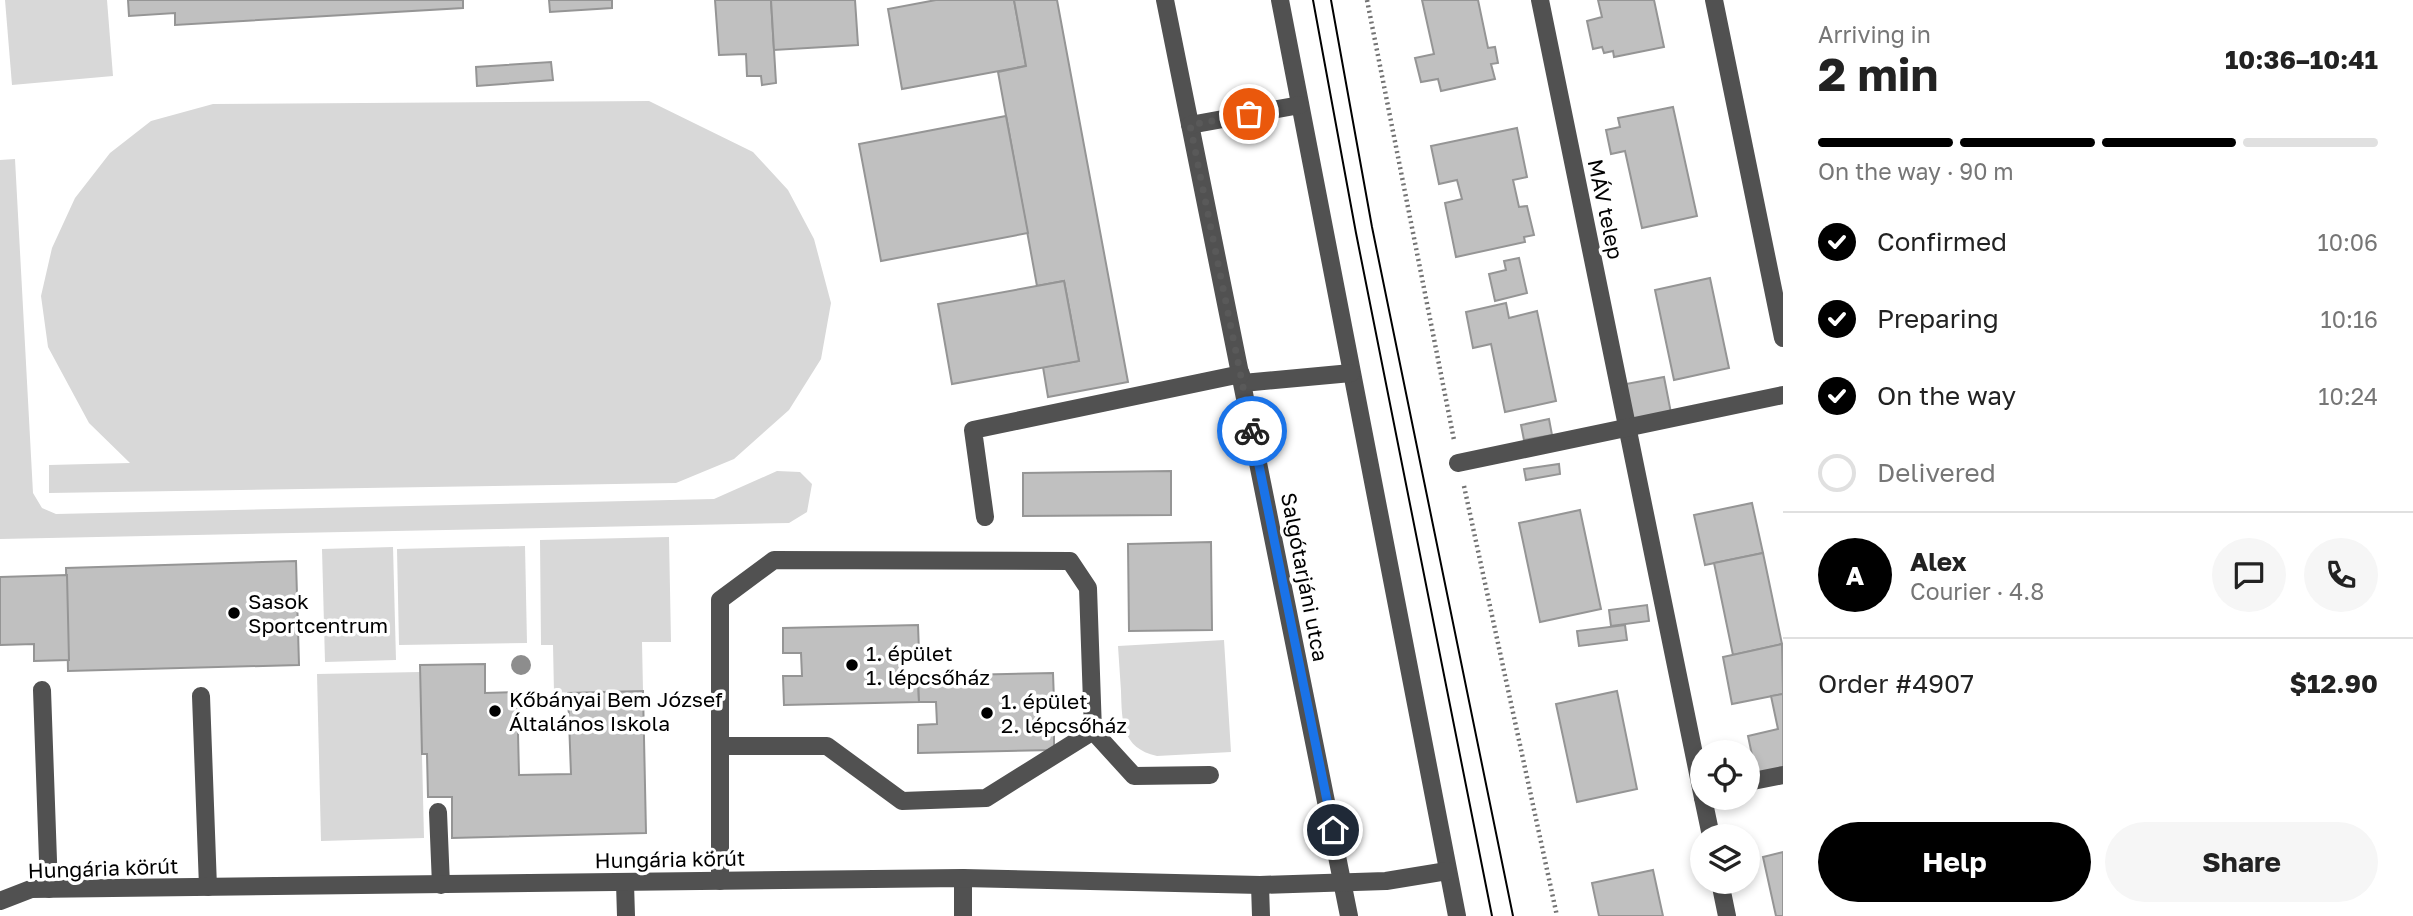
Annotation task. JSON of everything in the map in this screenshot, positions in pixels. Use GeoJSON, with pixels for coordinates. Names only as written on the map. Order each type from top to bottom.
{"type":"FeatureCollection","features":[{"type":"Feature","properties":{"kind":"street","name":"Salgótarjáni utca"},"geometry":{"type":"LineString","coordinates":[[1165,0],[1349,916]]}},
{"type":"Feature","properties":{"kind":"street"},"geometry":{"type":"LineString","coordinates":[[1280,0],[1457,916]]}},
{"type":"Feature","properties":{"kind":"street","name":"MÁV telep"},"geometry":{"type":"LineString","coordinates":[[1540,0],[1691,740]]}},
{"type":"Feature","properties":{"kind":"street"},"geometry":{"type":"LineString","coordinates":[[1714,0],[1783,338]]}},
{"type":"Feature","properties":{"kind":"street"},"geometry":{"type":"LineString","coordinates":[[1190,125],[1300,105]]}},
{"type":"Feature","properties":{"kind":"street"},"geometry":{"type":"LineString","coordinates":[[985,517],[973,430],[1242,379],[1351,373]]}},
{"type":"Feature","properties":{"kind":"street"},"geometry":{"type":"LineString","coordinates":[[1458,463],[1783,395]]}},
{"type":"Feature","properties":{"kind":"street"},"geometry":{"type":"LineString","coordinates":[[720,881],[720,600],[774,560],[1070,561],[1088,588],[1093,730],[1134,776],[1210,775]]}},
{"type":"Feature","properties":{"kind":"street"},"geometry":{"type":"LineString","coordinates":[[42,690],[49,889]]}},
{"type":"Feature","properties":{"kind":"street"},"geometry":{"type":"LineString","coordinates":[[201,696],[208,887]]}},
{"type":"Feature","properties":{"kind":"street"},"geometry":{"type":"LineString","coordinates":[[720,746],[827,746],[902,802],[986,798],[1093,730]]}},
{"type":"Feature","properties":{"kind":"street"},"geometry":{"type":"LineString","coordinates":[[1760,780],[1783,775]]}},
{"type":"Feature","properties":{"kind":"street"},"geometry":{"type":"LineString","coordinates":[[438,813],[441,885]]}},
{"type":"Feature","properties":{"kind":"street","name":"Hungária körút"},"geometry":{"type":"LineString","coordinates":[[0,901],[31,889],[962,878],[1260,885],[1386,881],[1447,870]]}},
{"type":"Feature","properties":{"kind":"street"},"geometry":{"type":"LineString","coordinates":[[962,878],[963,916]]}},
{"type":"Feature","properties":{"kind":"street"},"geometry":{"type":"LineString","coordinates":[[625,883],[626,916]]}},
{"type":"Feature","properties":{"kind":"street"},"geometry":{"type":"LineString","coordinates":[[1260,885],[1261,916]]}},
{"type":"Feature","properties":{"kind":"street"},"geometry":{"type":"LineString","coordinates":[[1722,894],[1727,916]]}},
{"type":"Feature","properties":{"kind":"shaded area"},"geometry":{"type":"Polygon","coordinates":[[[5,0],[107,0],[113,76],[12,85],[5,0]]]}},
{"type":"Feature","properties":{"kind":"shaded area"},"geometry":{"type":"Polygon","coordinates":[[[649,101],[753,152],[788,190],[814,239],[831,303],[821,359],[789,410],[734,459],[676,483],[49,493],[49,465],[130,463],[89,423],[48,347],[41,296],[52,248],[75,198],[110,153],[151,121],[213,104],[649,101]]]}},
{"type":"Feature","properties":{"kind":"shaded area"},"geometry":{"type":"Polygon","coordinates":[[[15,159],[33,493],[42,508],[56,514],[714,499],[777,471],[800,472],[812,484],[807,512],[789,523],[0,539],[0,160],[15,159]]]}},
{"type":"Feature","properties":{"kind":"shaded area"},"geometry":{"type":"Polygon","coordinates":[[[669,537],[671,642],[642,642],[643,691],[554,693],[553,645],[541,645],[540,540],[669,537]]]}},
{"type":"Feature","properties":{"kind":"shaded area"},"geometry":{"type":"Polygon","coordinates":[[[525,546],[527,643],[399,645],[397,549],[525,546]]]}},
{"type":"Feature","properties":{"kind":"shaded area"},"geometry":{"type":"Polygon","coordinates":[[[393,547],[396,660],[325,662],[322,549],[393,547]]]}},
{"type":"Feature","properties":{"kind":"shaded area"},"geometry":{"type":"Polygon","coordinates":[[[1224,640],[1231,752],[1157,756],[1136,747],[1123,723],[1118,646],[1224,640]]]}},
{"type":"Feature","properties":{"kind":"shaded area"},"geometry":{"type":"Polygon","coordinates":[[[420,672],[424,838],[321,841],[317,674],[420,672]]]}},
{"type":"Feature","properties":{"kind":"building"},"geometry":{"type":"Polygon","coordinates":[[[128,0],[463,0],[463,8],[175,25],[175,13],[129,16],[128,0]]]}},
{"type":"Feature","properties":{"kind":"building"},"geometry":{"type":"Polygon","coordinates":[[[549,0],[612,0],[612,8],[550,12],[549,0]]]}},
{"type":"Feature","properties":{"kind":"building"},"geometry":{"type":"Polygon","coordinates":[[[715,0],[771,0],[776,83],[762,85],[761,76],[747,76],[746,54],[719,55],[715,0]]]}},
{"type":"Feature","properties":{"kind":"building"},"geometry":{"type":"Polygon","coordinates":[[[771,0],[855,0],[858,45],[774,50],[771,0]]]}},
{"type":"Feature","properties":{"kind":"building"},"geometry":{"type":"Polygon","coordinates":[[[936,0],[1014,0],[1026,66],[902,89],[888,9],[936,0]]]}},
{"type":"Feature","properties":{"kind":"building"},"geometry":{"type":"Polygon","coordinates":[[[1014,0],[1057,0],[1128,382],[1048,397],[1043,367],[1079,361],[1064,281],[1037,286],[998,72],[1026,66],[1014,0]]]}},
{"type":"Feature","properties":{"kind":"building"},"geometry":{"type":"Polygon","coordinates":[[[1422,0],[1478,0],[1488,48],[1495,47],[1498,63],[1491,64],[1495,79],[1441,91],[1438,79],[1421,82],[1415,58],[1434,54],[1422,0]]]}},
{"type":"Feature","properties":{"kind":"building"},"geometry":{"type":"Polygon","coordinates":[[[1598,0],[1654,0],[1664,47],[1614,57],[1613,51],[1604,53],[1602,47],[1593,49],[1587,21],[1602,17],[1598,0]]]}},
{"type":"Feature","properties":{"kind":"building"},"geometry":{"type":"Polygon","coordinates":[[[551,62],[553,80],[477,86],[476,67],[551,62]]]}},
{"type":"Feature","properties":{"kind":"building"},"geometry":{"type":"Polygon","coordinates":[[[1673,107],[1697,216],[1642,228],[1625,151],[1611,154],[1606,130],[1620,127],[1618,118],[1673,107]]]}},
{"type":"Feature","properties":{"kind":"building"},"geometry":{"type":"Polygon","coordinates":[[[1006,116],[1028,233],[881,261],[859,144],[1006,116]]]}},
{"type":"Feature","properties":{"kind":"building"},"geometry":{"type":"Polygon","coordinates":[[[1517,128],[1527,177],[1513,180],[1519,207],[1527,206],[1534,235],[1524,237],[1525,242],[1456,257],[1445,203],[1462,199],[1457,180],[1439,184],[1431,146],[1517,128]]]}},
{"type":"Feature","properties":{"kind":"building"},"geometry":{"type":"Polygon","coordinates":[[[1519,258],[1527,293],[1495,301],[1489,274],[1506,270],[1504,261],[1519,258]]]}},
{"type":"Feature","properties":{"kind":"building"},"geometry":{"type":"Polygon","coordinates":[[[1710,278],[1729,368],[1674,380],[1655,290],[1710,278]]]}},
{"type":"Feature","properties":{"kind":"building"},"geometry":{"type":"Polygon","coordinates":[[[1064,281],[1079,361],[952,384],[938,304],[1064,281]]]}},
{"type":"Feature","properties":{"kind":"building"},"geometry":{"type":"Polygon","coordinates":[[[1506,303],[1509,318],[1537,311],[1556,401],[1505,412],[1491,344],[1473,348],[1466,312],[1506,303]]]}},
{"type":"Feature","properties":{"kind":"building"},"geometry":{"type":"Polygon","coordinates":[[[1664,377],[1671,413],[1633,420],[1626,384],[1664,377]]]}},
{"type":"Feature","properties":{"kind":"building"},"geometry":{"type":"Polygon","coordinates":[[[1549,419],[1552,435],[1524,440],[1521,425],[1549,419]]]}},
{"type":"Feature","properties":{"kind":"building"},"geometry":{"type":"Polygon","coordinates":[[[1559,464],[1560,474],[1526,480],[1524,469],[1559,464]]]}},
{"type":"Feature","properties":{"kind":"building"},"geometry":{"type":"Polygon","coordinates":[[[1171,471],[1171,515],[1023,516],[1023,473],[1171,471]]]}},
{"type":"Feature","properties":{"kind":"building"},"geometry":{"type":"Polygon","coordinates":[[[1752,503],[1763,553],[1705,565],[1694,515],[1752,503]]]}},
{"type":"Feature","properties":{"kind":"building"},"geometry":{"type":"Polygon","coordinates":[[[1580,510],[1601,609],[1540,622],[1519,523],[1580,510]]]}},
{"type":"Feature","properties":{"kind":"building"},"geometry":{"type":"Polygon","coordinates":[[[1211,542],[1212,630],[1129,631],[1128,544],[1211,542]]]}},
{"type":"Feature","properties":{"kind":"building"},"geometry":{"type":"Polygon","coordinates":[[[1763,553],[1782,644],[1733,655],[1714,563],[1763,553]]]}},
{"type":"Feature","properties":{"kind":"building"},"geometry":{"type":"Polygon","coordinates":[[[296,561],[299,665],[68,671],[66,568],[296,561]]]}},
{"type":"Feature","properties":{"kind":"building"},"geometry":{"type":"Polygon","coordinates":[[[67,575],[69,660],[34,661],[34,644],[0,645],[0,577],[67,575]]]}},
{"type":"Feature","properties":{"kind":"building"},"geometry":{"type":"Polygon","coordinates":[[[1647,605],[1649,621],[1611,626],[1609,610],[1647,605]]]}},
{"type":"Feature","properties":{"kind":"building","name":"1. épület 1. lépcsőház"},"geometry":{"type":"Polygon","coordinates":[[[918,625],[919,652],[902,653],[902,676],[918,676],[919,702],[784,705],[783,676],[802,676],[801,653],[783,653],[783,628],[918,625]]]}},
{"type":"Feature","properties":{"kind":"building"},"geometry":{"type":"Polygon","coordinates":[[[1625,625],[1627,640],[1579,646],[1577,631],[1625,625]]]}},
{"type":"Feature","properties":{"kind":"building"},"geometry":{"type":"Polygon","coordinates":[[[1782,644],[1783,694],[1732,704],[1723,657],[1782,644]]]}},
{"type":"Feature","properties":{"kind":"building"},"geometry":{"type":"Polygon","coordinates":[[[485,664],[485,693],[517,692],[519,775],[571,774],[568,693],[643,691],[646,833],[452,838],[452,797],[428,797],[427,754],[422,754],[420,665],[485,664]]]}},
{"type":"Feature","properties":{"kind":"building","name":"1. épület 2. lépcsőház"},"geometry":{"type":"Polygon","coordinates":[[[1053,673],[1054,701],[1037,701],[1038,724],[1054,724],[1054,750],[918,753],[918,725],[937,724],[936,702],[919,702],[918,676],[1053,673]]]}},
{"type":"Feature","properties":{"kind":"building"},"geometry":{"type":"Polygon","coordinates":[[[1617,691],[1637,789],[1577,802],[1556,704],[1617,691]]]}},
{"type":"Feature","properties":{"kind":"building"},"geometry":{"type":"Polygon","coordinates":[[[1783,694],[1783,768],[1760,773],[1760,740],[1749,740],[1748,736],[1778,729],[1771,696],[1783,694]]]}},
{"type":"Feature","properties":{"kind":"building"},"geometry":{"type":"Polygon","coordinates":[[[1783,852],[1783,916],[1776,916],[1763,857],[1783,852]]]}},
{"type":"Feature","properties":{"kind":"building"},"geometry":{"type":"Polygon","coordinates":[[[1653,870],[1663,916],[1599,916],[1592,883],[1653,870]]]}},
{"type":"Feature","properties":{"kind":"tram line"},"geometry":{"type":"LineString","coordinates":[[1313,0],[1356,233],[1492,916]]}},
{"type":"Feature","properties":{"kind":"tram line"},"geometry":{"type":"LineString","coordinates":[[1331,0],[1372,227],[1513,916]]}},
{"type":"Feature","properties":{"kind":"way so far"},"geometry":{"type":"LineString","coordinates":[[1249,114],[1190,125],[1252,431]]}},
{"type":"Feature","properties":{"kind":"place","name":"Sasok Sportcentrum"},"geometry":{"type":"Point","coordinates":[234,613]}},
{"type":"Feature","properties":{"kind":"place","name":"1. épület 1. lépcsőház"},"geometry":{"type":"Point","coordinates":[852,665]}},
{"type":"Feature","properties":{"kind":"place","name":"Kőbányai Bem József Általános Iskola"},"geometry":{"type":"Point","coordinates":[495,711]}},
{"type":"Feature","properties":{"kind":"place","name":"1. épület 2. lépcsőház"},"geometry":{"type":"Point","coordinates":[987,713]}},
{"type":"Feature","properties":{"kind":"route"},"geometry":{"type":"LineString","coordinates":[[1252,431],[1333,830]]}}]}
